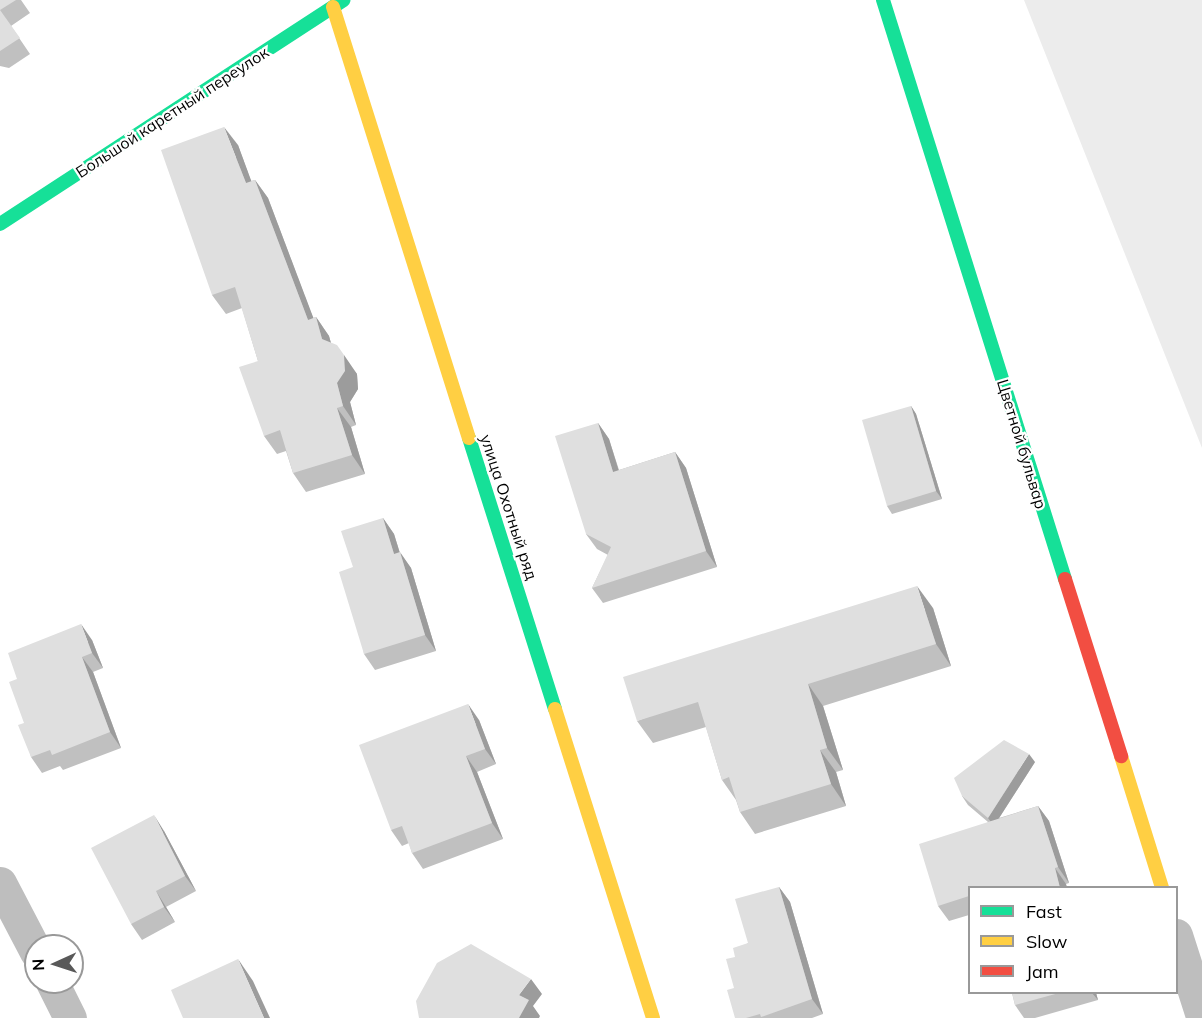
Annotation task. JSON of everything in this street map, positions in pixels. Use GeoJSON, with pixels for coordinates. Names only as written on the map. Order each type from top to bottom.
{"type":"FeatureCollection","features":[{"type":"Feature","properties":{"kind":"street","name":"Цветной бульвар"},"geometry":{"type":"LineString","coordinates":[[883,0],[1161,886]]}},
{"type":"Feature","properties":{"kind":"street","name":"Большой каретный переулок"},"geometry":{"type":"LineString","coordinates":[[0,225],[338,3]]}},
{"type":"Feature","properties":{"kind":"street","name":"улица Охотный ряд"},"geometry":{"type":"LineString","coordinates":[[338,3],[653,1018]]}},
{"type":"Feature","properties":{"kind":"street"},"geometry":{"type":"LineString","coordinates":[[0,883],[27,934]]}},
{"type":"Feature","properties":{"kind":"street"},"geometry":{"type":"LineString","coordinates":[[1178,941],[1202,1016]]}},
{"type":"Feature","properties":{"kind":"street"},"geometry":{"type":"LineString","coordinates":[[58,994],[70,1018]]}},
{"type":"Feature","properties":{"kind":"shaded area"},"geometry":{"type":"Polygon","coordinates":[[[1024,0],[1202,0],[1202,448],[1024,0]]]}},
{"type":"Feature","properties":{"kind":"building"},"geometry":{"type":"Polygon","coordinates":[[[0,0],[16,0],[0,10],[0,0]]]}},
{"type":"Feature","properties":{"kind":"building"},"geometry":{"type":"Polygon","coordinates":[[[0,10],[20,38],[0,51],[0,10]]]}},
{"type":"Feature","properties":{"kind":"building"},"geometry":{"type":"Polygon","coordinates":[[[224,127],[246,183],[255,180],[308,320],[316,317],[322,339],[337,345],[344,355],[345,371],[337,383],[343,406],[337,408],[352,455],[293,473],[280,430],[264,436],[239,367],[258,361],[235,287],[212,295],[161,150],[224,127]]]}},
{"type":"Feature","properties":{"kind":"building"},"geometry":{"type":"Polygon","coordinates":[[[911,406],[936,491],[887,506],[862,420],[911,406]]]}},
{"type":"Feature","properties":{"kind":"building"},"geometry":{"type":"Polygon","coordinates":[[[598,423],[613,472],[675,452],[706,551],[592,588],[611,547],[586,534],[555,436],[598,423]]]}},
{"type":"Feature","properties":{"kind":"building"},"geometry":{"type":"Polygon","coordinates":[[[383,518],[394,554],[400,552],[425,635],[364,654],[339,572],[353,567],[341,531],[383,518]]]}},
{"type":"Feature","properties":{"kind":"building"},"geometry":{"type":"Polygon","coordinates":[[[917,586],[936,644],[808,684],[827,748],[820,750],[831,784],[740,812],[729,777],[722,780],[698,702],[637,721],[623,677],[917,586]]]}},
{"type":"Feature","properties":{"kind":"building"},"geometry":{"type":"Polygon","coordinates":[[[81,624],[92,653],[82,657],[110,732],[52,755],[50,750],[31,757],[18,725],[24,723],[9,682],[17,679],[8,653],[81,624]]]}},
{"type":"Feature","properties":{"kind":"building"},"geometry":{"type":"Polygon","coordinates":[[[468,704],[485,749],[466,756],[492,823],[412,853],[402,826],[391,830],[359,745],[468,704]]]}},
{"type":"Feature","properties":{"kind":"building"},"geometry":{"type":"Polygon","coordinates":[[[1004,740],[1029,754],[988,818],[962,796],[954,778],[1004,740]]]}},
{"type":"Feature","properties":{"kind":"building"},"geometry":{"type":"Polygon","coordinates":[[[1038,806],[1058,867],[1055,868],[1060,886],[968,886],[968,896],[938,906],[919,844],[1038,806]]]}},
{"type":"Feature","properties":{"kind":"building"},"geometry":{"type":"Polygon","coordinates":[[[154,815],[185,876],[156,891],[164,907],[131,924],[91,848],[154,815]]]}},
{"type":"Feature","properties":{"kind":"building"},"geometry":{"type":"Polygon","coordinates":[[[779,887],[812,999],[761,1017],[760,1014],[735,1018],[727,990],[734,988],[726,959],[735,957],[733,948],[748,943],[735,899],[779,887]]]}},
{"type":"Feature","properties":{"kind":"building"},"geometry":{"type":"Polygon","coordinates":[[[471,944],[531,979],[519,995],[529,1000],[519,1018],[419,1018],[416,1001],[437,963],[471,944]]]}},
{"type":"Feature","properties":{"kind":"building"},"geometry":{"type":"Polygon","coordinates":[[[238,959],[264,1018],[183,1018],[171,990],[238,959]]]}},
{"type":"Feature","properties":{"kind":"building"},"geometry":{"type":"Polygon","coordinates":[[[1012,994],[1055,994],[1015,1005],[1012,994]]]}},
{"type":"Feature","properties":{"kind":"traffic: fast"},"geometry":{"type":"LineString","coordinates":[[0,224],[343,0]]}},
{"type":"Feature","properties":{"kind":"traffic: fast"},"geometry":{"type":"LineString","coordinates":[[883,0],[1065,579]]}},
{"type":"Feature","properties":{"kind":"traffic: fast"},"geometry":{"type":"LineString","coordinates":[[469,438],[555,709]]}},
{"type":"Feature","properties":{"kind":"traffic: slow"},"geometry":{"type":"LineString","coordinates":[[333,7],[469,438]]}},
{"type":"Feature","properties":{"kind":"traffic: slow"},"geometry":{"type":"LineString","coordinates":[[555,709],[653,1018]]}},
{"type":"Feature","properties":{"kind":"traffic: slow"},"geometry":{"type":"LineString","coordinates":[[1121,756],[1161,886]]}},
{"type":"Feature","properties":{"kind":"traffic: jam"},"geometry":{"type":"LineString","coordinates":[[1065,579],[1121,756]]}}]}
